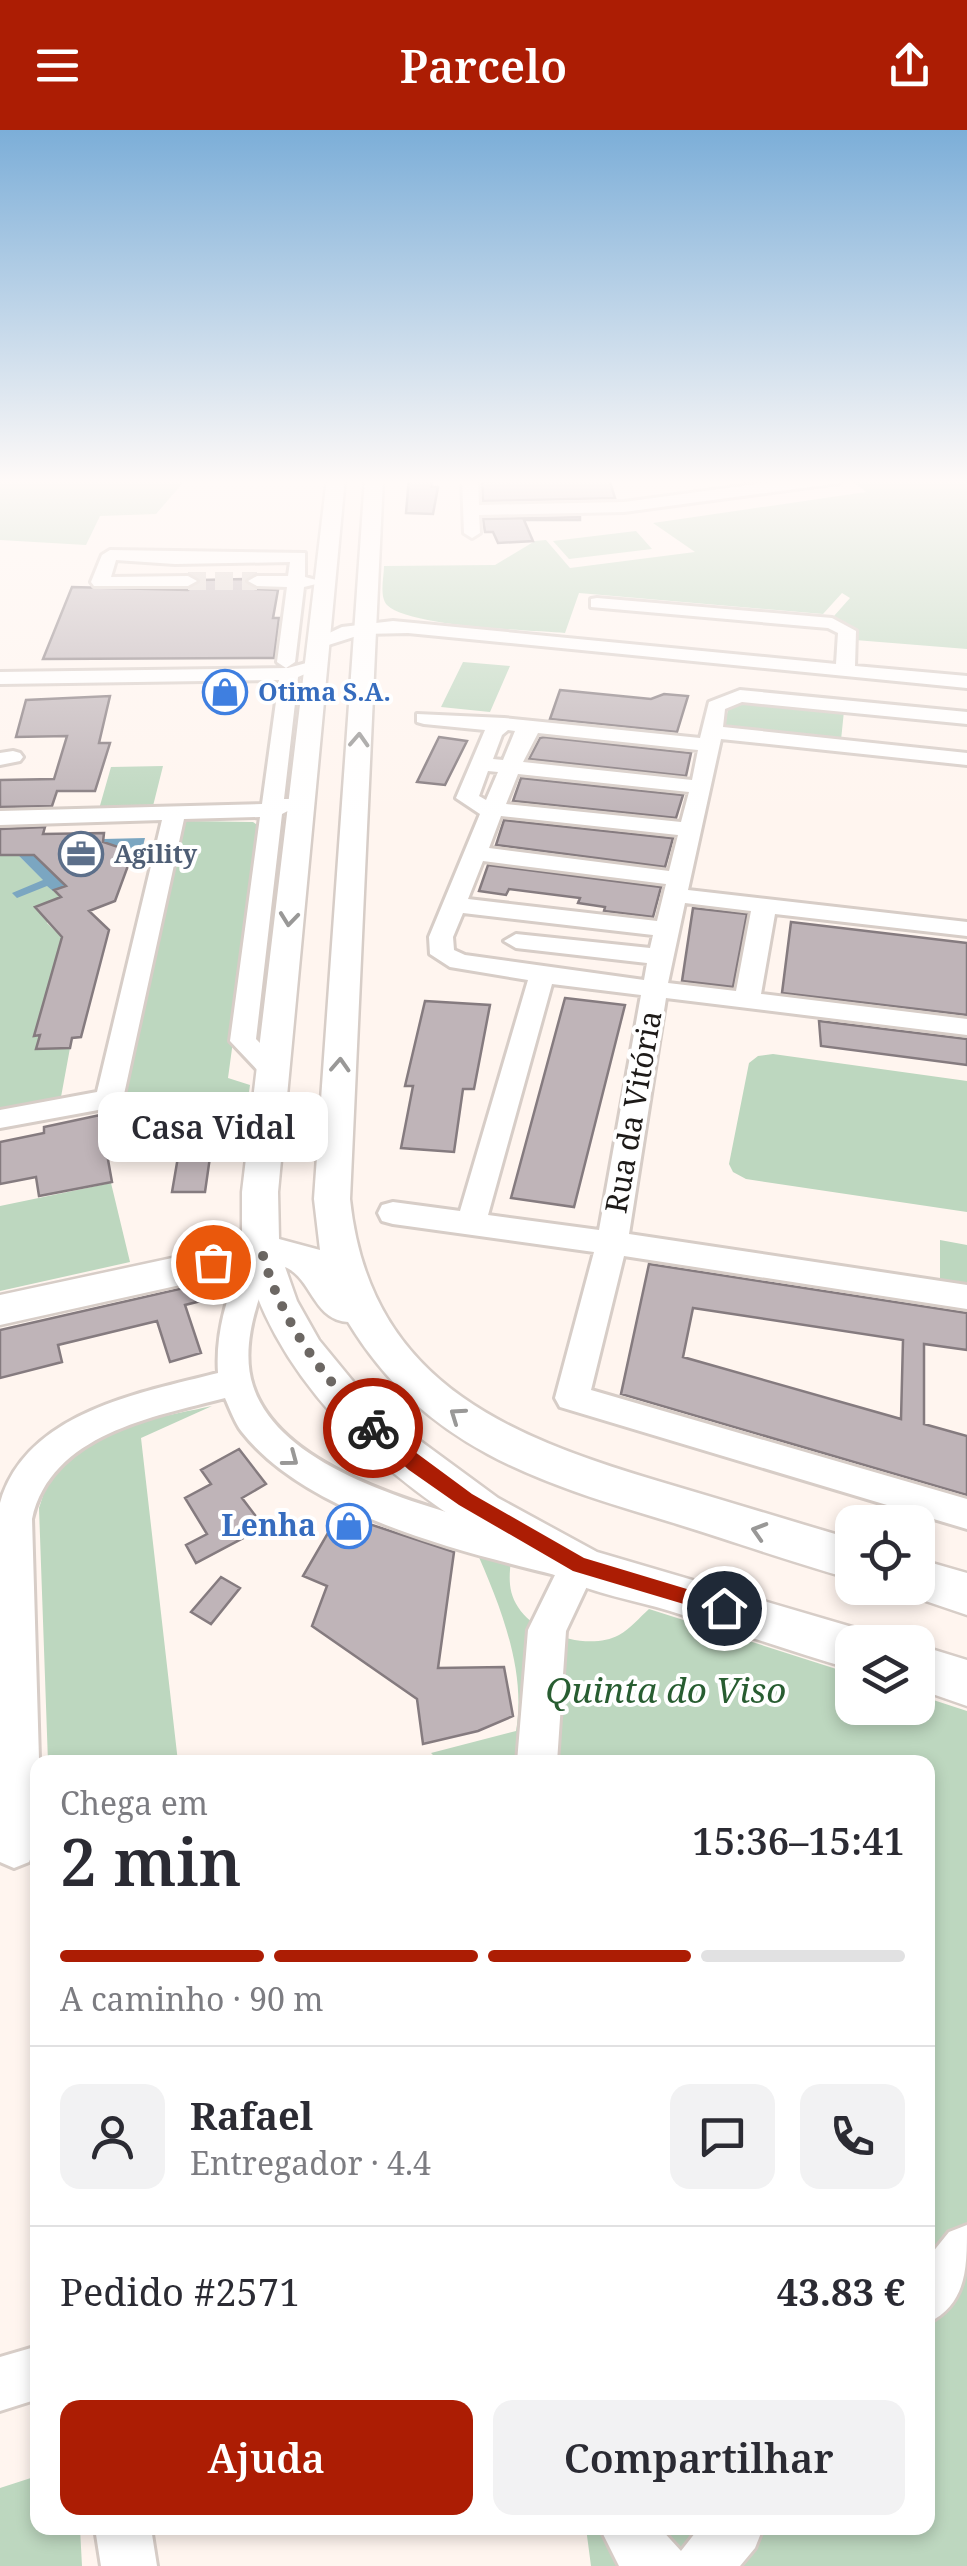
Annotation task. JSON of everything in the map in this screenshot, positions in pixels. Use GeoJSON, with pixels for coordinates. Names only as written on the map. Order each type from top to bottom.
{"type":"FeatureCollection","features":[{"type":"Feature","properties":{"kind":"main road"},"geometry":{"type":"LineString","coordinates":[[319,592],[286,805],[295,862],[260,1192],[262,1252],[298,1337],[372,1427],[415,1465],[465,1500],[579,1565],[835,1642]]}},
{"type":"Feature","properties":{"kind":"main road"},"geometry":{"type":"LineString","coordinates":[[368,592],[332,1225],[346,1284],[388,1352]]}},
{"type":"Feature","properties":{"kind":"main road"},"geometry":{"type":"LineString","coordinates":[[0,1310],[262,1252],[290,1253],[308,1261],[320,1282],[443,1405],[506,1446],[603,1483],[835,1554]]}},
{"type":"Feature","properties":{"kind":"main road"},"geometry":{"type":"LineString","coordinates":[[935,1584],[967,1594]]}},
{"type":"Feature","properties":{"kind":"main road"},"geometry":{"type":"LineString","coordinates":[[935,1673],[967,1683]]}},
{"type":"Feature","properties":{"kind":"street"},"geometry":{"type":"LineString","coordinates":[[298,592],[309,640]]}},
{"type":"Feature","properties":{"kind":"street"},"geometry":{"type":"LineString","coordinates":[[298,592],[309,640]]}},
{"type":"Feature","properties":{"kind":"street"},"geometry":{"type":"LineString","coordinates":[[597,602],[832,624],[847,632],[845,671]]}},
{"type":"Feature","properties":{"kind":"street"},"geometry":{"type":"LineString","coordinates":[[367,604],[410,631]]}},
{"type":"Feature","properties":{"kind":"street"},"geometry":{"type":"LineString","coordinates":[[0,678],[49,677],[309,640],[364,642],[410,631]]}},
{"type":"Feature","properties":{"kind":"street"},"geometry":{"type":"LineString","coordinates":[[309,640],[364,642],[410,631],[439,632],[967,682]]}},
{"type":"Feature","properties":{"kind":"street"},"geometry":{"type":"LineString","coordinates":[[0,695],[49,677]]}},
{"type":"Feature","properties":{"kind":"street"},"geometry":{"type":"LineString","coordinates":[[920,678],[921,714]]}},
{"type":"Feature","properties":{"kind":"street","name":"Rua da Vitória"},"geometry":{"type":"LineString","coordinates":[[857,708],[730,697],[716,706],[712,739],[660,957],[612,1243],[967,1297]]}},
{"type":"Feature","properties":{"kind":"street"},"geometry":{"type":"LineString","coordinates":[[853,746],[857,708],[967,718]]}},
{"type":"Feature","properties":{"kind":"street"},"geometry":{"type":"LineString","coordinates":[[424,718],[853,746],[967,759]]}},
{"type":"Feature","properties":{"kind":"street"},"geometry":{"type":"LineString","coordinates":[[502,725],[488,742],[467,798],[476,806],[690,830]]}},
{"type":"Feature","properties":{"kind":"street"},"geometry":{"type":"LineString","coordinates":[[536,727],[522,734],[441,937],[442,954],[459,962],[542,974],[967,1027]]}},
{"type":"Feature","properties":{"kind":"street"},"geometry":{"type":"LineString","coordinates":[[479,764],[701,787]]}},
{"type":"Feature","properties":{"kind":"street"},"geometry":{"type":"LineString","coordinates":[[0,818],[174,814],[286,805],[264,875],[243,1041],[274,1071]]}},
{"type":"Feature","properties":{"kind":"street"},"geometry":{"type":"LineString","coordinates":[[0,1120],[108,1099],[174,814]]}},
{"type":"Feature","properties":{"kind":"street"},"geometry":{"type":"LineString","coordinates":[[475,852],[764,906],[967,929]]}},
{"type":"Feature","properties":{"kind":"street"},"geometry":{"type":"LineString","coordinates":[[264,875],[295,862]]}},
{"type":"Feature","properties":{"kind":"street"},"geometry":{"type":"LineString","coordinates":[[454,906],[666,929]]}},
{"type":"Feature","properties":{"kind":"street"},"geometry":{"type":"LineString","coordinates":[[747,999],[764,906]]}},
{"type":"Feature","properties":{"kind":"street"},"geometry":{"type":"LineString","coordinates":[[516,940],[660,957]]}},
{"type":"Feature","properties":{"kind":"street"},"geometry":{"type":"LineString","coordinates":[[471,1224],[542,974]]}},
{"type":"Feature","properties":{"kind":"street"},"geometry":{"type":"LineString","coordinates":[[393,1213],[612,1243],[572,1398],[967,1514]]}},
{"type":"Feature","properties":{"kind":"street"},"geometry":{"type":"LineString","coordinates":[[262,1252],[244,1292],[235,1382],[244,1408],[271,1443],[302,1468],[396,1509],[579,1565],[547,1630],[538,1755]]}},
{"type":"Feature","properties":{"kind":"street"},"geometry":{"type":"LineString","coordinates":[[17,1847],[14,1519],[24,1485],[49,1453],[104,1418],[235,1382]]}},
{"type":"Feature","properties":{"kind":"street"},"geometry":{"type":"LineString","coordinates":[[935,2288],[967,2250]]}},
{"type":"Feature","properties":{"kind":"street"},"geometry":{"type":"LineString","coordinates":[[0,2384],[30,2375]]}},
{"type":"Feature","properties":{"kind":"street"},"geometry":{"type":"LineString","coordinates":[[125,2535],[128,2566]]}},
{"type":"Feature","properties":{"kind":"street"},"geometry":{"type":"LineString","coordinates":[[619,2535],[622,2566]]}},
{"type":"Feature","properties":{"kind":"street"},"geometry":{"type":"LineString","coordinates":[[632,2535],[646,2558],[660,2566]]}},
{"type":"Feature","properties":{"kind":"street"},"geometry":{"type":"LineString","coordinates":[[703,2566],[729,2535]]}},
{"type":"Feature","properties":{"kind":"green space"},"geometry":{"type":"Polygon","coordinates":[[[383,592],[967,592],[967,649],[855,640],[856,630],[834,616],[850,598],[842,593],[823,614],[579,593],[565,633],[444,623],[400,612],[387,605],[383,592]]]}},
{"type":"Feature","properties":{"kind":"green space"},"geometry":{"type":"Polygon","coordinates":[[[463,662],[510,666],[490,712],[441,707],[463,662]]]}},
{"type":"Feature","properties":{"kind":"green space"},"geometry":{"type":"Polygon","coordinates":[[[730,700],[844,711],[841,740],[724,728],[730,700]]]}},
{"type":"Feature","properties":{"kind":"green space"},"geometry":{"type":"Polygon","coordinates":[[[163,766],[153,806],[99,809],[111,767],[163,766]]]}},
{"type":"Feature","properties":{"kind":"green space"},"geometry":{"type":"Polygon","coordinates":[[[253,822],[262,828],[228,1078],[250,1085],[242,1143],[130,1143],[129,1154],[121,1148],[122,1093],[180,824],[253,822]]]}},
{"type":"Feature","properties":{"kind":"green space"},"geometry":{"type":"Polygon","coordinates":[[[0,855],[18,855],[61,897],[47,923],[69,944],[69,949],[58,950],[34,1035],[40,1035],[37,1049],[70,1048],[61,1097],[0,1109],[0,855]]]}},
{"type":"Feature","properties":{"kind":"green space"},"geometry":{"type":"Polygon","coordinates":[[[773,1054],[967,1081],[967,1212],[746,1179],[733,1172],[729,1164],[749,1063],[758,1056],[773,1054]]]}},
{"type":"Feature","properties":{"kind":"green space"},"geometry":{"type":"Polygon","coordinates":[[[111,1183],[130,1262],[0,1291],[0,1206],[111,1183]]]}},
{"type":"Feature","properties":{"kind":"green space"},"geometry":{"type":"Polygon","coordinates":[[[940,1240],[967,1245],[967,1290],[940,1286],[940,1240]]]}},
{"type":"Feature","properties":{"kind":"green space"},"geometry":{"type":"Polygon","coordinates":[[[212,1406],[141,1438],[177,1755],[48,1755],[39,1508],[49,1478],[61,1461],[99,1437],[212,1406]]]}},
{"type":"Feature","properties":{"kind":"green space","name":"Quinta do Viso"},"geometry":{"type":"Polygon","coordinates":[[[474,1546],[511,1560],[510,1584],[518,1607],[537,1625],[564,1638],[607,1640],[623,1632],[649,1609],[835,1669],[835,1725],[935,1725],[935,1701],[967,1711],[967,2566],[591,2566],[587,2535],[935,2535],[935,1755],[433,1755],[516,1731],[518,1684],[501,1613],[474,1546]]]}},
{"type":"Feature","properties":{"kind":"green space"},"geometry":{"type":"Polygon","coordinates":[[[30,2478],[30,2535],[80,2535],[82,2566],[0,2566],[0,2488],[30,2478]]]}},
{"type":"Feature","properties":{"kind":"water"},"geometry":{"type":"Polygon","coordinates":[[[145,838],[140,858],[53,891],[47,886],[17,898],[12,893],[43,880],[18,855],[123,849],[103,839],[145,838]]]}},
{"type":"Feature","properties":{"kind":"building"},"geometry":{"type":"Polygon","coordinates":[[[70,592],[278,592],[273,618],[279,618],[274,658],[43,659],[70,592]]]}},
{"type":"Feature","properties":{"kind":"building"},"geometry":{"type":"Polygon","coordinates":[[[560,690],[651,699],[664,694],[688,696],[677,732],[550,719],[560,690]]]}},
{"type":"Feature","properties":{"kind":"building"},"geometry":{"type":"Polygon","coordinates":[[[110,696],[99,743],[110,743],[95,791],[57,791],[52,806],[0,807],[0,780],[54,779],[67,736],[16,737],[26,700],[110,696]]]}},
{"type":"Feature","properties":{"kind":"building"},"geometry":{"type":"Polygon","coordinates":[[[439,737],[467,741],[445,785],[417,782],[439,737]]]}},
{"type":"Feature","properties":{"kind":"building"},"geometry":{"type":"Polygon","coordinates":[[[544,737],[691,753],[686,776],[529,759],[544,737]]]}},
{"type":"Feature","properties":{"kind":"building"},"geometry":{"type":"Polygon","coordinates":[[[521,778],[683,795],[676,818],[513,801],[521,778]]]}},
{"type":"Feature","properties":{"kind":"building"},"geometry":{"type":"Polygon","coordinates":[[[504,820],[673,838],[665,867],[496,845],[504,820]]]}},
{"type":"Feature","properties":{"kind":"building"},"geometry":{"type":"Polygon","coordinates":[[[45,827],[43,834],[104,833],[103,842],[133,852],[115,901],[89,911],[109,930],[81,1037],[72,1038],[70,1048],[36,1049],[40,1035],[34,1036],[62,937],[35,907],[61,897],[54,890],[66,886],[34,855],[0,855],[0,829],[45,827]]]}},
{"type":"Feature","properties":{"kind":"building"},"geometry":{"type":"Polygon","coordinates":[[[488,865],[661,887],[653,917],[604,911],[605,907],[578,903],[580,898],[509,889],[506,895],[479,891],[488,865]]]}},
{"type":"Feature","properties":{"kind":"building"},"geometry":{"type":"Polygon","coordinates":[[[693,908],[747,914],[733,987],[682,981],[693,908]]]}},
{"type":"Feature","properties":{"kind":"building"},"geometry":{"type":"Polygon","coordinates":[[[791,922],[967,943],[967,1015],[782,993],[791,922]]]}},
{"type":"Feature","properties":{"kind":"building"},"geometry":{"type":"Polygon","coordinates":[[[565,998],[625,1005],[574,1207],[511,1198],[565,998]]]}},
{"type":"Feature","properties":{"kind":"building"},"geometry":{"type":"Polygon","coordinates":[[[425,1001],[490,1005],[474,1089],[463,1089],[454,1152],[401,1148],[413,1086],[405,1086],[425,1001]]]}},
{"type":"Feature","properties":{"kind":"building"},"geometry":{"type":"Polygon","coordinates":[[[819,1021],[967,1039],[967,1065],[821,1046],[819,1021]]]}},
{"type":"Feature","properties":{"kind":"building"},"geometry":{"type":"Polygon","coordinates":[[[100,1115],[112,1182],[39,1196],[36,1177],[0,1184],[0,1142],[44,1133],[44,1127],[100,1115]]]}},
{"type":"Feature","properties":{"kind":"building"},"geometry":{"type":"Polygon","coordinates":[[[211,1150],[205,1192],[172,1192],[179,1151],[211,1150]]]}},
{"type":"Feature","properties":{"kind":"building"},"geometry":{"type":"Polygon","coordinates":[[[649,1264],[967,1313],[967,1350],[924,1344],[924,1424],[967,1436],[967,1495],[621,1394],[649,1264]],[[693,1308],[683,1357],[901,1419],[903,1340],[693,1308]]]}},
{"type":"Feature","properties":{"kind":"building"},"geometry":{"type":"Polygon","coordinates":[[[223,1279],[221,1296],[185,1305],[201,1353],[170,1362],[157,1321],[58,1345],[62,1362],[0,1378],[0,1330],[223,1279]]]}},
{"type":"Feature","properties":{"kind":"building"},"geometry":{"type":"Polygon","coordinates":[[[239,1449],[266,1484],[242,1498],[264,1527],[196,1563],[186,1545],[207,1534],[185,1498],[211,1484],[201,1470],[239,1449]]]}},
{"type":"Feature","properties":{"kind":"building"},"geometry":{"type":"Polygon","coordinates":[[[339,1514],[454,1552],[438,1668],[504,1667],[513,1716],[478,1731],[423,1744],[417,1699],[312,1626],[327,1586],[303,1576],[339,1514]]]}},
{"type":"Feature","properties":{"kind":"building"},"geometry":{"type":"Polygon","coordinates":[[[221,1577],[240,1588],[211,1624],[191,1612],[221,1577]]]}},
{"type":"Feature","properties":{"kind":"way so far"},"geometry":{"type":"LineString","coordinates":[[213,1262],[262,1252],[268,1274],[298,1337],[318,1366],[373,1428]]}},
{"type":"Feature","properties":{"kind":"place","name":"Otima S.A."},"geometry":{"type":"Point","coordinates":[225,692]}},
{"type":"Feature","properties":{"kind":"place","name":"Agility"},"geometry":{"type":"Point","coordinates":[81,854]}},
{"type":"Feature","properties":{"kind":"place","name":"Casa Vidal"},"geometry":{"type":"Point","coordinates":[213,1262]}},
{"type":"Feature","properties":{"kind":"place","name":"Lenha"},"geometry":{"type":"Point","coordinates":[349,1526]}},
{"type":"Feature","properties":{"kind":"route"},"geometry":{"type":"LineString","coordinates":[[373,1428],[415,1465],[465,1500],[579,1565],[724,1608]]}}]}
